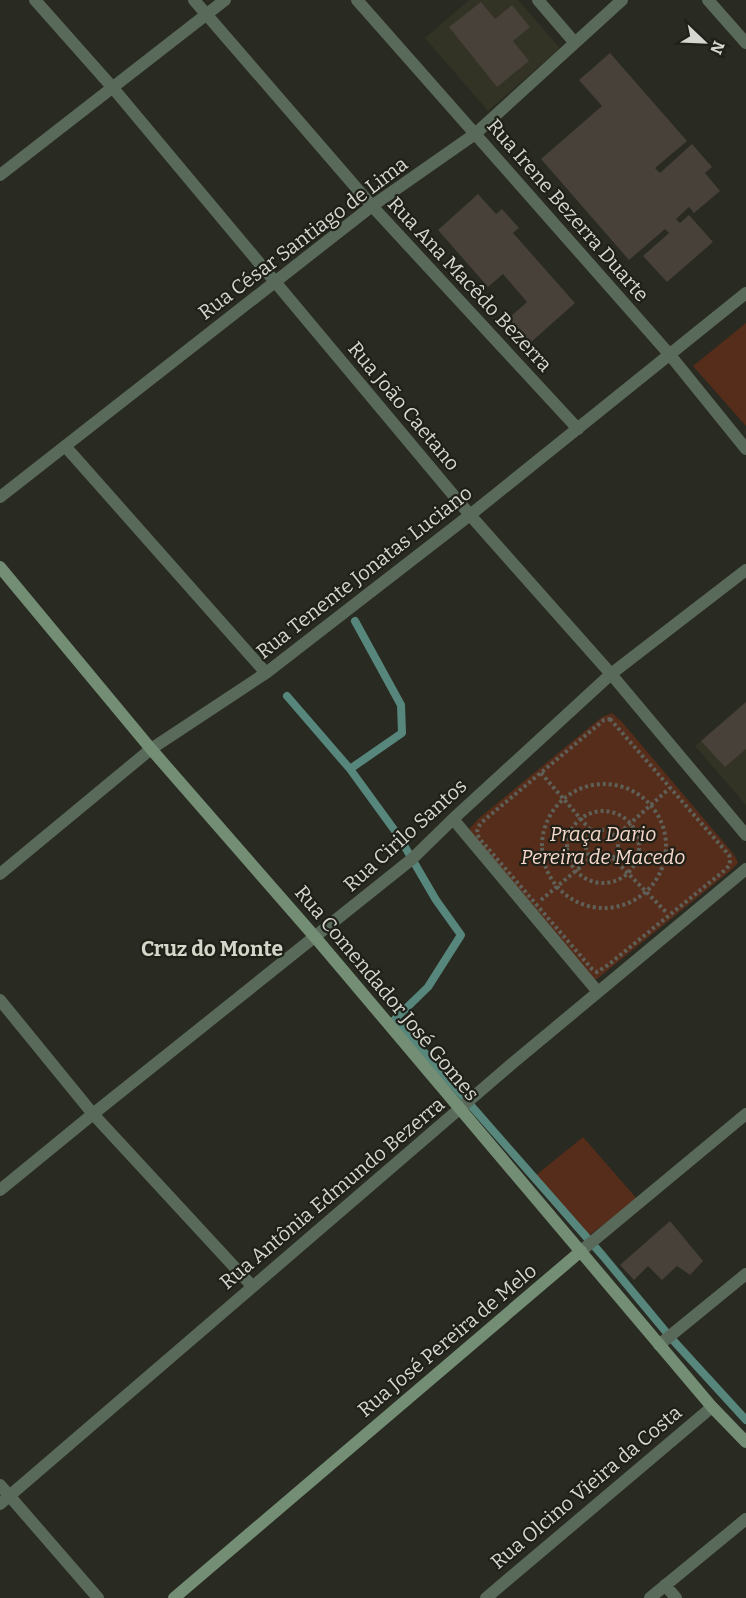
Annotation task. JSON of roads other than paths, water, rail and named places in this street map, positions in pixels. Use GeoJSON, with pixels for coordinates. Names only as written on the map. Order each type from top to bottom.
{"type":"FeatureCollection","features":[{"type":"Feature","properties":{"kind":"street","name":"Rua João Caetano"},"geometry":{"type":"LineString","coordinates":[[35,0],[113,88],[470,515],[611,674],[746,835]]}},
{"type":"Feature","properties":{"kind":"street","name":"Rua Ana Macêdo Bezerra"},"geometry":{"type":"LineString","coordinates":[[195,0],[372,206],[578,429]]}},
{"type":"Feature","properties":{"kind":"street"},"geometry":{"type":"LineString","coordinates":[[0,175],[225,0]]}},
{"type":"Feature","properties":{"kind":"street","name":"Rua Irene Bezerra Duarte"},"geometry":{"type":"LineString","coordinates":[[357,0],[670,355],[746,449]]}},
{"type":"Feature","properties":{"kind":"street"},"geometry":{"type":"LineString","coordinates":[[538,0],[575,43]]}},
{"type":"Feature","properties":{"kind":"street","name":"Rua César Santiago de Lima"},"geometry":{"type":"LineString","coordinates":[[0,497],[372,206],[475,134],[622,0]]}},
{"type":"Feature","properties":{"kind":"street"},"geometry":{"type":"LineString","coordinates":[[708,0],[746,44]]}},
{"type":"Feature","properties":{"kind":"street","name":"Rua Tenente Jonatas Luciano"},"geometry":{"type":"LineString","coordinates":[[0,874],[151,749],[266,673],[470,515],[746,294]]}},
{"type":"Feature","properties":{"kind":"street"},"geometry":{"type":"LineString","coordinates":[[65,446],[266,673]]}},
{"type":"Feature","properties":{"kind":"street","name":"Rua Comendador José Gomes"},"geometry":{"type":"LineString","coordinates":[[0,567],[151,749],[315,937],[659,1345],[712,1407],[746,1442]]}},
{"type":"Feature","properties":{"kind":"street","name":"Rua Cirilo Santos"},"geometry":{"type":"LineString","coordinates":[[0,1190],[412,859],[611,674],[746,570]]}},
{"type":"Feature","properties":{"kind":"street"},"geometry":{"type":"LineString","coordinates":[[453,819],[598,992]]}},
{"type":"Feature","properties":{"kind":"street","name":"Rua Antônia Edmundo Bezerra"},"geometry":{"type":"LineString","coordinates":[[5,1500],[514,1062],[746,869]]}},
{"type":"Feature","properties":{"kind":"street"},"geometry":{"type":"LineString","coordinates":[[0,1000],[93,1114],[252,1286]]}},
{"type":"Feature","properties":{"kind":"street","name":"Rua José Pereira de Melo"},"geometry":{"type":"LineString","coordinates":[[174,1598],[581,1251],[746,1114]]}},
{"type":"Feature","properties":{"kind":"street"},"geometry":{"type":"LineString","coordinates":[[659,1345],[746,1274]]}},
{"type":"Feature","properties":{"kind":"street","name":"Rua Olcino Vieira da Costa"},"geometry":{"type":"LineString","coordinates":[[486,1598],[712,1407]]}},
{"type":"Feature","properties":{"kind":"street"},"geometry":{"type":"LineString","coordinates":[[0,1485],[5,1500],[98,1598]]}},
{"type":"Feature","properties":{"kind":"street"},"geometry":{"type":"LineString","coordinates":[[650,1598],[746,1519]]}},
{"type":"Feature","properties":{"kind":"street"},"geometry":{"type":"LineString","coordinates":[[665,1585],[676,1598]]}},
{"type":"Feature","properties":{"kind":"waterway"},"geometry":{"type":"LineString","coordinates":[[355,621],[401,705],[402,733],[350,769],[398,835],[436,900],[461,935],[428,987],[395,1019],[603,1256],[671,1338],[746,1420]]}},
{"type":"Feature","properties":{"kind":"waterway"},"geometry":{"type":"LineString","coordinates":[[287,696],[350,769]]}},
{"type":"Feature","properties":{"kind":"district","name":"Cruz do Monte"},"geometry":{"type":"Point","coordinates":[212,949]}},
{"type":"Feature","properties":{"kind":"park label","name":"Praça Dario Pereira de Macedo"},"geometry":{"type":"Point","coordinates":[603,846]}}]}
